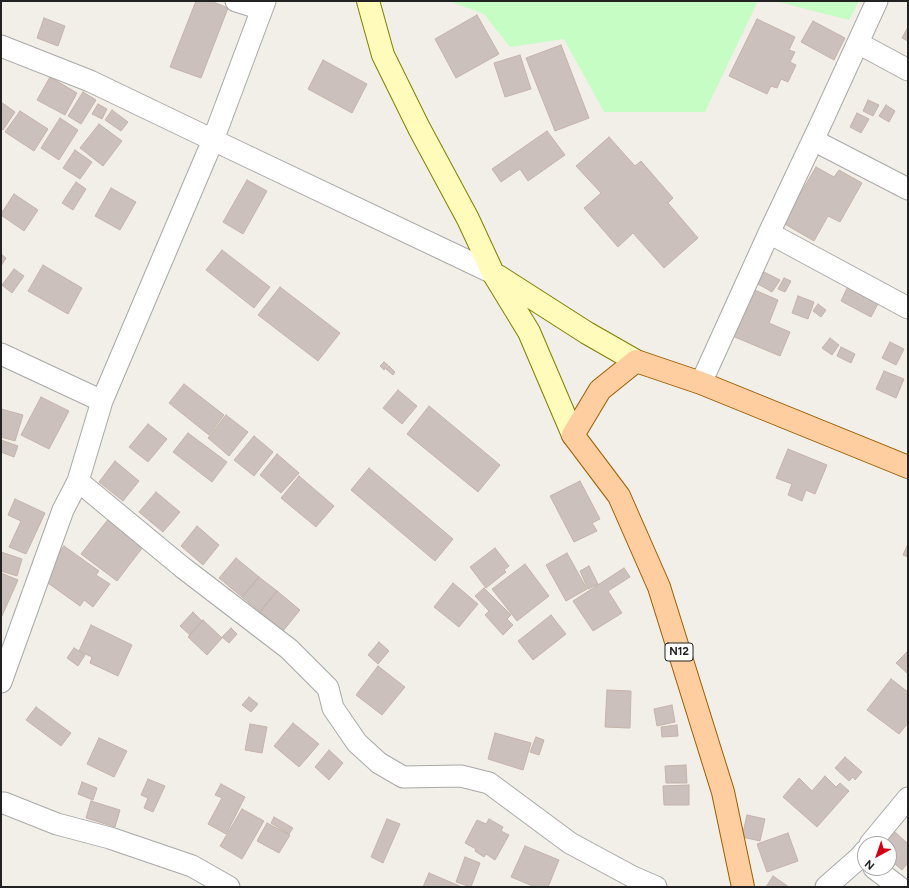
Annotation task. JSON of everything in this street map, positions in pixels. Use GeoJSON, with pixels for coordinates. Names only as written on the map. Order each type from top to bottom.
{"type":"FeatureCollection","features":[{"type":"Feature","properties":{"kind":"main road"},"geometry":{"type":"LineString","coordinates":[[368,1],[383,55],[419,128],[468,219],[494,273],[529,332],[573,435]]}},
{"type":"Feature","properties":{"kind":"main road"},"geometry":{"type":"LineString","coordinates":[[494,273],[587,333],[636,361],[701,383],[908,468]]}},
{"type":"Feature","properties":{"kind":"main road"},"geometry":{"type":"LineString","coordinates":[[573,435],[600,390],[636,361]]}},
{"type":"Feature","properties":{"kind":"main road","name":"N12"},"geometry":{"type":"LineString","coordinates":[[573,435],[619,496],[660,587],[723,792],[743,887]]}},
{"type":"Feature","properties":{"kind":"street"},"geometry":{"type":"LineString","coordinates":[[1,682],[63,510],[78,482],[102,401],[213,140],[264,5],[236,1]]}},
{"type":"Feature","properties":{"kind":"street"},"geometry":{"type":"LineString","coordinates":[[701,383],[876,1]]}},
{"type":"Feature","properties":{"kind":"street"},"geometry":{"type":"LineString","coordinates":[[858,43],[908,70]]}},
{"type":"Feature","properties":{"kind":"street"},"geometry":{"type":"LineString","coordinates":[[1,46],[90,81],[494,273]]}},
{"type":"Feature","properties":{"kind":"street"},"geometry":{"type":"LineString","coordinates":[[813,140],[908,189]]}},
{"type":"Feature","properties":{"kind":"street"},"geometry":{"type":"LineString","coordinates":[[769,233],[908,308]]}},
{"type":"Feature","properties":{"kind":"street"},"geometry":{"type":"LineString","coordinates":[[1,354],[102,401]]}},
{"type":"Feature","properties":{"kind":"street"},"geometry":{"type":"LineString","coordinates":[[78,482],[182,567],[289,649],[328,688],[333,708],[353,738],[379,763],[403,777],[461,776],[489,783],[570,844],[633,877],[656,887]]}},
{"type":"Feature","properties":{"kind":"street"},"geometry":{"type":"LineString","coordinates":[[881,836],[908,798]]}},
{"type":"Feature","properties":{"kind":"street"},"geometry":{"type":"LineString","coordinates":[[1,803],[58,824],[110,838],[192,866],[229,887]]}},
{"type":"Feature","properties":{"kind":"street"},"geometry":{"type":"LineString","coordinates":[[826,887],[857,864]]}},
{"type":"Feature","properties":{"kind":"street"},"geometry":{"type":"LineString","coordinates":[[888,876],[899,887]]}},
{"type":"Feature","properties":{"kind":"green space"},"geometry":{"type":"Polygon","coordinates":[[[449,1],[758,1],[705,112],[604,112],[564,39],[510,47],[484,14],[449,1]]]}},
{"type":"Feature","properties":{"kind":"green space"},"geometry":{"type":"Polygon","coordinates":[[[775,1],[859,1],[849,20],[775,1]]]}},
{"type":"Feature","properties":{"kind":"building"},"geometry":{"type":"Polygon","coordinates":[[[196,1],[211,1],[228,8],[201,78],[170,67],[196,1]]]}},
{"type":"Feature","properties":{"kind":"building"},"geometry":{"type":"Polygon","coordinates":[[[477,15],[499,54],[456,78],[435,39],[477,15]]]}},
{"type":"Feature","properties":{"kind":"building"},"geometry":{"type":"Polygon","coordinates":[[[44,18],[65,26],[58,46],[37,38],[44,18]]]}},
{"type":"Feature","properties":{"kind":"building"},"geometry":{"type":"Polygon","coordinates":[[[757,19],[795,37],[789,50],[795,52],[790,62],[796,65],[788,82],[781,79],[777,88],[771,86],[767,94],[729,76],[757,19]]]}},
{"type":"Feature","properties":{"kind":"building"},"geometry":{"type":"Polygon","coordinates":[[[813,21],[845,38],[834,60],[801,42],[813,21]]]}},
{"type":"Feature","properties":{"kind":"building"},"geometry":{"type":"Polygon","coordinates":[[[908,27],[908,41],[902,38],[908,27]]]}},
{"type":"Feature","properties":{"kind":"building"},"geometry":{"type":"Polygon","coordinates":[[[561,45],[589,118],[555,131],[526,58],[561,45]]]}},
{"type":"Feature","properties":{"kind":"building"},"geometry":{"type":"Polygon","coordinates":[[[520,55],[531,89],[505,97],[494,63],[520,55]]]}},
{"type":"Feature","properties":{"kind":"building"},"geometry":{"type":"Polygon","coordinates":[[[323,60],[367,84],[352,113],[308,89],[323,60]]]}},
{"type":"Feature","properties":{"kind":"building"},"geometry":{"type":"Polygon","coordinates":[[[50,77],[77,93],[65,115],[37,100],[50,77]]]}},
{"type":"Feature","properties":{"kind":"building"},"geometry":{"type":"Polygon","coordinates":[[[83,92],[96,100],[81,124],[68,116],[83,92]]]}},
{"type":"Feature","properties":{"kind":"building"},"geometry":{"type":"Polygon","coordinates":[[[868,100],[879,105],[873,116],[863,111],[868,100]]]}},
{"type":"Feature","properties":{"kind":"building"},"geometry":{"type":"Polygon","coordinates":[[[1,102],[15,112],[3,130],[1,128],[1,102]]]}},
{"type":"Feature","properties":{"kind":"building"},"geometry":{"type":"Polygon","coordinates":[[[98,104],[107,109],[102,119],[92,114],[98,104]]]}},
{"type":"Feature","properties":{"kind":"building"},"geometry":{"type":"Polygon","coordinates":[[[886,105],[895,111],[889,122],[879,116],[886,105]]]}},
{"type":"Feature","properties":{"kind":"building"},"geometry":{"type":"Polygon","coordinates":[[[112,110],[128,122],[121,131],[105,120],[112,110]]]}},
{"type":"Feature","properties":{"kind":"building"},"geometry":{"type":"Polygon","coordinates":[[[20,111],[48,129],[34,151],[5,132],[20,111]]]}},
{"type":"Feature","properties":{"kind":"building"},"geometry":{"type":"Polygon","coordinates":[[[857,113],[869,119],[861,133],[850,127],[857,113]]]}},
{"type":"Feature","properties":{"kind":"building"},"geometry":{"type":"Polygon","coordinates":[[[60,118],[78,130],[59,160],[41,148],[60,118]]]}},
{"type":"Feature","properties":{"kind":"building"},"geometry":{"type":"Polygon","coordinates":[[[99,124],[122,141],[103,166],[80,148],[99,124]]]}},
{"type":"Feature","properties":{"kind":"building"},"geometry":{"type":"Polygon","coordinates":[[[547,131],[565,155],[528,181],[520,169],[501,182],[492,169],[547,131]]]}},
{"type":"Feature","properties":{"kind":"building"},"geometry":{"type":"Polygon","coordinates":[[[609,137],[635,166],[641,161],[673,198],[668,203],[698,238],[664,268],[633,233],[618,247],[584,208],[601,193],[576,166],[609,137]]]}},
{"type":"Feature","properties":{"kind":"building"},"geometry":{"type":"Polygon","coordinates":[[[75,150],[92,162],[80,179],[63,168],[75,150]]]}},
{"type":"Feature","properties":{"kind":"building"},"geometry":{"type":"Polygon","coordinates":[[[816,167],[834,177],[839,170],[862,183],[840,222],[828,216],[814,241],[783,223],[816,167]]]}},
{"type":"Feature","properties":{"kind":"building"},"geometry":{"type":"Polygon","coordinates":[[[247,180],[267,191],[243,234],[223,222],[247,180]]]}},
{"type":"Feature","properties":{"kind":"building"},"geometry":{"type":"Polygon","coordinates":[[[76,182],[86,189],[73,210],[62,203],[76,182]]]}},
{"type":"Feature","properties":{"kind":"building"},"geometry":{"type":"Polygon","coordinates":[[[111,188],[136,202],[120,230],[95,216],[111,188]]]}},
{"type":"Feature","properties":{"kind":"building"},"geometry":{"type":"Polygon","coordinates":[[[14,194],[38,210],[24,231],[1,215],[14,194]]]}},
{"type":"Feature","properties":{"kind":"building"},"geometry":{"type":"Polygon","coordinates":[[[222,250],[270,287],[254,308],[206,270],[222,250]]]}},
{"type":"Feature","properties":{"kind":"building"},"geometry":{"type":"Polygon","coordinates":[[[1,254],[6,258],[1,266],[1,254]]]}},
{"type":"Feature","properties":{"kind":"building"},"geometry":{"type":"Polygon","coordinates":[[[43,265],[82,288],[68,314],[28,291],[43,265]]]}},
{"type":"Feature","properties":{"kind":"building"},"geometry":{"type":"Polygon","coordinates":[[[14,269],[24,276],[12,293],[2,285],[14,269]]]}},
{"type":"Feature","properties":{"kind":"building"},"geometry":{"type":"Polygon","coordinates":[[[764,272],[780,280],[772,292],[758,284],[764,272]]]}},
{"type":"Feature","properties":{"kind":"building"},"geometry":{"type":"Polygon","coordinates":[[[784,278],[791,281],[785,292],[778,289],[784,278]]]}},
{"type":"Feature","properties":{"kind":"building"},"geometry":{"type":"Polygon","coordinates":[[[849,284],[880,300],[871,317],[841,301],[849,284]]]}},
{"type":"Feature","properties":{"kind":"building"},"geometry":{"type":"Polygon","coordinates":[[[280,287],[340,333],[318,361],[258,315],[280,287]]]}},
{"type":"Feature","properties":{"kind":"building"},"geometry":{"type":"Polygon","coordinates":[[[750,288],[778,300],[769,323],[790,332],[780,356],[730,335],[750,288]]]}},
{"type":"Feature","properties":{"kind":"building"},"geometry":{"type":"Polygon","coordinates":[[[798,296],[814,302],[808,319],[792,313],[798,296]]]}},
{"type":"Feature","properties":{"kind":"building"},"geometry":{"type":"Polygon","coordinates":[[[818,304],[826,310],[821,317],[813,311],[818,304]]]}},
{"type":"Feature","properties":{"kind":"building"},"geometry":{"type":"Polygon","coordinates":[[[830,338],[839,345],[832,355],[822,348],[830,338]]]}},
{"type":"Feature","properties":{"kind":"building"},"geometry":{"type":"Polygon","coordinates":[[[890,342],[904,349],[896,365],[882,358],[890,342]]]}},
{"type":"Feature","properties":{"kind":"building"},"geometry":{"type":"Polygon","coordinates":[[[841,347],[855,354],[851,363],[837,356],[841,347]]]}},
{"type":"Feature","properties":{"kind":"building"},"geometry":{"type":"Polygon","coordinates":[[[384,362],[388,365],[384,370],[380,366],[384,362]]]}},
{"type":"Feature","properties":{"kind":"building"},"geometry":{"type":"Polygon","coordinates":[[[389,366],[395,372],[393,375],[386,369],[389,366]]]}},
{"type":"Feature","properties":{"kind":"building"},"geometry":{"type":"Polygon","coordinates":[[[884,371],[904,379],[896,398],[876,389],[884,371]]]}},
{"type":"Feature","properties":{"kind":"building"},"geometry":{"type":"Polygon","coordinates":[[[184,384],[224,415],[209,435],[169,403],[184,384]]]}},
{"type":"Feature","properties":{"kind":"building"},"geometry":{"type":"Polygon","coordinates":[[[398,390],[417,406],[402,424],[383,408],[398,390]]]}},
{"type":"Feature","properties":{"kind":"building"},"geometry":{"type":"Polygon","coordinates":[[[41,397],[69,411],[49,449],[21,435],[41,397]]]}},
{"type":"Feature","properties":{"kind":"building"},"geometry":{"type":"Polygon","coordinates":[[[429,406],[500,465],[478,492],[407,434],[429,406]]]}},
{"type":"Feature","properties":{"kind":"building"},"geometry":{"type":"Polygon","coordinates":[[[1,409],[23,415],[15,441],[1,437],[1,409]]]}},
{"type":"Feature","properties":{"kind":"building"},"geometry":{"type":"Polygon","coordinates":[[[226,415],[248,432],[229,456],[208,438],[226,415]]]}},
{"type":"Feature","properties":{"kind":"building"},"geometry":{"type":"Polygon","coordinates":[[[148,424],[167,439],[148,462],[129,447],[148,424]]]}},
{"type":"Feature","properties":{"kind":"building"},"geometry":{"type":"Polygon","coordinates":[[[188,433],[227,462],[212,482],[173,452],[188,433]]]}},
{"type":"Feature","properties":{"kind":"building"},"geometry":{"type":"Polygon","coordinates":[[[254,436],[273,452],[254,476],[234,460],[254,436]]]}},
{"type":"Feature","properties":{"kind":"building"},"geometry":{"type":"Polygon","coordinates":[[[1,440],[18,446],[14,457],[1,452],[1,440]]]}},
{"type":"Feature","properties":{"kind":"building"},"geometry":{"type":"Polygon","coordinates":[[[788,449],[827,465],[815,494],[806,490],[802,501],[788,495],[792,484],[776,478],[788,449]]]}},
{"type":"Feature","properties":{"kind":"building"},"geometry":{"type":"Polygon","coordinates":[[[277,454],[299,473],[281,493],[260,475],[277,454]]]}},
{"type":"Feature","properties":{"kind":"building"},"geometry":{"type":"Polygon","coordinates":[[[115,461],[139,481],[123,501],[99,482],[115,461]]]}},
{"type":"Feature","properties":{"kind":"building"},"geometry":{"type":"Polygon","coordinates":[[[369,468],[453,539],[435,561],[351,490],[369,468]]]}},
{"type":"Feature","properties":{"kind":"building"},"geometry":{"type":"Polygon","coordinates":[[[299,476],[334,506],[316,527],[281,498],[299,476]]]}},
{"type":"Feature","properties":{"kind":"building"},"geometry":{"type":"Polygon","coordinates":[[[580,481],[600,519],[592,523],[597,531],[574,542],[550,496],[580,481]]]}},
{"type":"Feature","properties":{"kind":"building"},"geometry":{"type":"Polygon","coordinates":[[[156,492],[180,512],[163,532],[139,512],[156,492]]]}},
{"type":"Feature","properties":{"kind":"building"},"geometry":{"type":"Polygon","coordinates":[[[15,499],[45,513],[26,554],[9,547],[21,521],[8,515],[15,499]]]}},
{"type":"Feature","properties":{"kind":"building"},"geometry":{"type":"Polygon","coordinates":[[[113,513],[143,547],[117,581],[81,554],[113,513]]]}},
{"type":"Feature","properties":{"kind":"building"},"geometry":{"type":"Polygon","coordinates":[[[197,526],[219,545],[203,565],[181,546],[197,526]]]}},
{"type":"Feature","properties":{"kind":"building"},"geometry":{"type":"Polygon","coordinates":[[[908,544],[908,557],[903,555],[908,544]]]}},
{"type":"Feature","properties":{"kind":"building"},"geometry":{"type":"Polygon","coordinates":[[[64,546],[99,571],[96,575],[110,584],[93,607],[84,600],[80,606],[41,578],[64,546]]]}},
{"type":"Feature","properties":{"kind":"building"},"geometry":{"type":"Polygon","coordinates":[[[495,548],[509,566],[504,570],[506,572],[486,588],[470,567],[495,548]]]}},
{"type":"Feature","properties":{"kind":"building"},"geometry":{"type":"Polygon","coordinates":[[[1,552],[22,559],[17,576],[1,571],[1,552]]]}},
{"type":"Feature","properties":{"kind":"building"},"geometry":{"type":"Polygon","coordinates":[[[567,553],[587,589],[566,601],[546,565],[567,553]]]}},
{"type":"Feature","properties":{"kind":"building"},"geometry":{"type":"Polygon","coordinates":[[[236,558],[259,577],[242,597],[219,578],[236,558]]]}},
{"type":"Feature","properties":{"kind":"building"},"geometry":{"type":"Polygon","coordinates":[[[525,564],[549,596],[517,621],[492,589],[525,564]]]}},
{"type":"Feature","properties":{"kind":"building"},"geometry":{"type":"Polygon","coordinates":[[[589,566],[598,584],[588,589],[580,571],[589,566]]]}},
{"type":"Feature","properties":{"kind":"building"},"geometry":{"type":"Polygon","coordinates":[[[624,568],[630,577],[608,591],[622,613],[593,631],[573,601],[624,568]]]}},
{"type":"Feature","properties":{"kind":"building"},"geometry":{"type":"Polygon","coordinates":[[[1,573],[18,580],[1,618],[1,573]]]}},
{"type":"Feature","properties":{"kind":"building"},"geometry":{"type":"Polygon","coordinates":[[[259,577],[277,591],[260,612],[242,597],[259,577]]]}},
{"type":"Feature","properties":{"kind":"building"},"geometry":{"type":"Polygon","coordinates":[[[453,583],[478,604],[459,627],[434,607],[453,583]]]}},
{"type":"Feature","properties":{"kind":"building"},"geometry":{"type":"Polygon","coordinates":[[[484,588],[511,615],[507,619],[513,625],[503,635],[485,615],[489,611],[475,596],[484,588]]]}},
{"type":"Feature","properties":{"kind":"building"},"geometry":{"type":"Polygon","coordinates":[[[277,591],[300,610],[283,631],[260,612],[277,591]]]}},
{"type":"Feature","properties":{"kind":"building"},"geometry":{"type":"Polygon","coordinates":[[[193,612],[202,621],[190,635],[180,626],[193,612]]]}},
{"type":"Feature","properties":{"kind":"building"},"geometry":{"type":"Polygon","coordinates":[[[551,615],[566,634],[533,660],[518,641],[551,615]]]}},
{"type":"Feature","properties":{"kind":"building"},"geometry":{"type":"Polygon","coordinates":[[[203,620],[222,638],[207,655],[188,637],[203,620]]]}},
{"type":"Feature","properties":{"kind":"building"},"geometry":{"type":"Polygon","coordinates":[[[91,625],[132,645],[118,676],[90,663],[92,657],[79,651],[91,625]]]}},
{"type":"Feature","properties":{"kind":"building"},"geometry":{"type":"Polygon","coordinates":[[[231,628],[237,634],[229,643],[222,637],[231,628]]]}},
{"type":"Feature","properties":{"kind":"building"},"geometry":{"type":"Polygon","coordinates":[[[379,642],[389,651],[378,664],[368,655],[379,642]]]}},
{"type":"Feature","properties":{"kind":"building"},"geometry":{"type":"Polygon","coordinates":[[[74,648],[85,655],[78,666],[67,658],[74,648]]]}},
{"type":"Feature","properties":{"kind":"building"},"geometry":{"type":"Polygon","coordinates":[[[908,651],[908,674],[896,663],[908,651]]]}},
{"type":"Feature","properties":{"kind":"building"},"geometry":{"type":"Polygon","coordinates":[[[378,666],[405,687],[382,715],[356,695],[378,666]]]}},
{"type":"Feature","properties":{"kind":"building"},"geometry":{"type":"Polygon","coordinates":[[[891,679],[908,692],[908,723],[899,734],[867,710],[891,679]]]}},
{"type":"Feature","properties":{"kind":"building"},"geometry":{"type":"Polygon","coordinates":[[[607,690],[631,691],[630,728],[605,727],[607,690]]]}},
{"type":"Feature","properties":{"kind":"building"},"geometry":{"type":"Polygon","coordinates":[[[249,697],[258,704],[251,712],[242,705],[249,697]]]}},
{"type":"Feature","properties":{"kind":"building"},"geometry":{"type":"Polygon","coordinates":[[[672,705],[675,722],[657,726],[654,709],[672,705]]]}},
{"type":"Feature","properties":{"kind":"building"},"geometry":{"type":"Polygon","coordinates":[[[36,707],[71,733],[61,746],[26,720],[36,707]]]}},
{"type":"Feature","properties":{"kind":"building"},"geometry":{"type":"Polygon","coordinates":[[[293,723],[319,744],[299,767],[274,746],[293,723]]]}},
{"type":"Feature","properties":{"kind":"building"},"geometry":{"type":"Polygon","coordinates":[[[250,724],[267,727],[262,753],[245,750],[250,724]]]}},
{"type":"Feature","properties":{"kind":"building"},"geometry":{"type":"Polygon","coordinates":[[[677,725],[678,736],[662,737],[661,727],[677,725]]]}},
{"type":"Feature","properties":{"kind":"building"},"geometry":{"type":"Polygon","coordinates":[[[495,733],[531,743],[523,770],[488,759],[495,733]]]}},
{"type":"Feature","properties":{"kind":"building"},"geometry":{"type":"Polygon","coordinates":[[[536,737],[544,740],[539,755],[530,752],[536,737]]]}},
{"type":"Feature","properties":{"kind":"building"},"geometry":{"type":"Polygon","coordinates":[[[99,738],[127,751],[114,777],[87,764],[99,738]]]}},
{"type":"Feature","properties":{"kind":"building"},"geometry":{"type":"Polygon","coordinates":[[[329,750],[343,763],[329,780],[315,767],[329,750]]]}},
{"type":"Feature","properties":{"kind":"building"},"geometry":{"type":"Polygon","coordinates":[[[845,757],[862,772],[855,780],[853,777],[849,781],[835,768],[845,757]]]}},
{"type":"Feature","properties":{"kind":"building"},"geometry":{"type":"Polygon","coordinates":[[[686,765],[687,783],[666,783],[665,766],[686,765]]]}},
{"type":"Feature","properties":{"kind":"building"},"geometry":{"type":"Polygon","coordinates":[[[825,776],[836,787],[840,783],[849,791],[817,827],[783,797],[799,778],[812,791],[825,776]]]}},
{"type":"Feature","properties":{"kind":"building"},"geometry":{"type":"Polygon","coordinates":[[[148,779],[165,786],[153,812],[144,808],[148,798],[141,795],[148,779]]]}},
{"type":"Feature","properties":{"kind":"building"},"geometry":{"type":"Polygon","coordinates":[[[82,782],[97,788],[93,800],[78,794],[82,782]]]}},
{"type":"Feature","properties":{"kind":"building"},"geometry":{"type":"Polygon","coordinates":[[[221,784],[245,797],[226,834],[208,824],[222,798],[215,795],[221,784]]]}},
{"type":"Feature","properties":{"kind":"building"},"geometry":{"type":"Polygon","coordinates":[[[689,785],[689,805],[664,805],[663,786],[689,785]]]}},
{"type":"Feature","properties":{"kind":"building"},"geometry":{"type":"Polygon","coordinates":[[[91,801],[120,810],[115,827],[86,818],[91,801]]]}},
{"type":"Feature","properties":{"kind":"building"},"geometry":{"type":"Polygon","coordinates":[[[242,809],[264,821],[242,859],[220,846],[242,809]]]}},
{"type":"Feature","properties":{"kind":"building"},"geometry":{"type":"Polygon","coordinates":[[[747,815],[765,819],[760,841],[742,837],[747,815]]]}},
{"type":"Feature","properties":{"kind":"building"},"geometry":{"type":"Polygon","coordinates":[[[274,817],[293,828],[289,834],[271,823],[274,817]]]}},
{"type":"Feature","properties":{"kind":"building"},"geometry":{"type":"Polygon","coordinates":[[[387,819],[400,824],[383,863],[371,857],[387,819]]]}},
{"type":"Feature","properties":{"kind":"building"},"geometry":{"type":"Polygon","coordinates":[[[489,819],[503,827],[501,831],[509,835],[495,860],[486,854],[484,857],[475,851],[476,849],[465,843],[477,820],[486,824],[489,819]]]}},
{"type":"Feature","properties":{"kind":"building"},"geometry":{"type":"Polygon","coordinates":[[[267,823],[290,835],[279,853],[257,841],[267,823]]]}},
{"type":"Feature","properties":{"kind":"building"},"geometry":{"type":"Polygon","coordinates":[[[894,831],[908,844],[908,863],[902,870],[897,866],[897,836],[890,836],[894,831]]]}},
{"type":"Feature","properties":{"kind":"building"},"geometry":{"type":"Polygon","coordinates":[[[788,833],[798,861],[767,872],[757,844],[788,833]]]}},
{"type":"Feature","properties":{"kind":"building"},"geometry":{"type":"Polygon","coordinates":[[[525,846],[559,860],[548,887],[535,887],[511,877],[525,846]]]}},
{"type":"Feature","properties":{"kind":"building"},"geometry":{"type":"Polygon","coordinates":[[[465,857],[480,863],[471,887],[456,882],[465,857]]]}},
{"type":"Feature","properties":{"kind":"building"},"geometry":{"type":"Polygon","coordinates":[[[429,873],[462,887],[423,887],[429,873]]]}},
{"type":"Feature","properties":{"kind":"building"},"geometry":{"type":"Polygon","coordinates":[[[773,876],[789,887],[766,887],[773,876]]]}}]}
